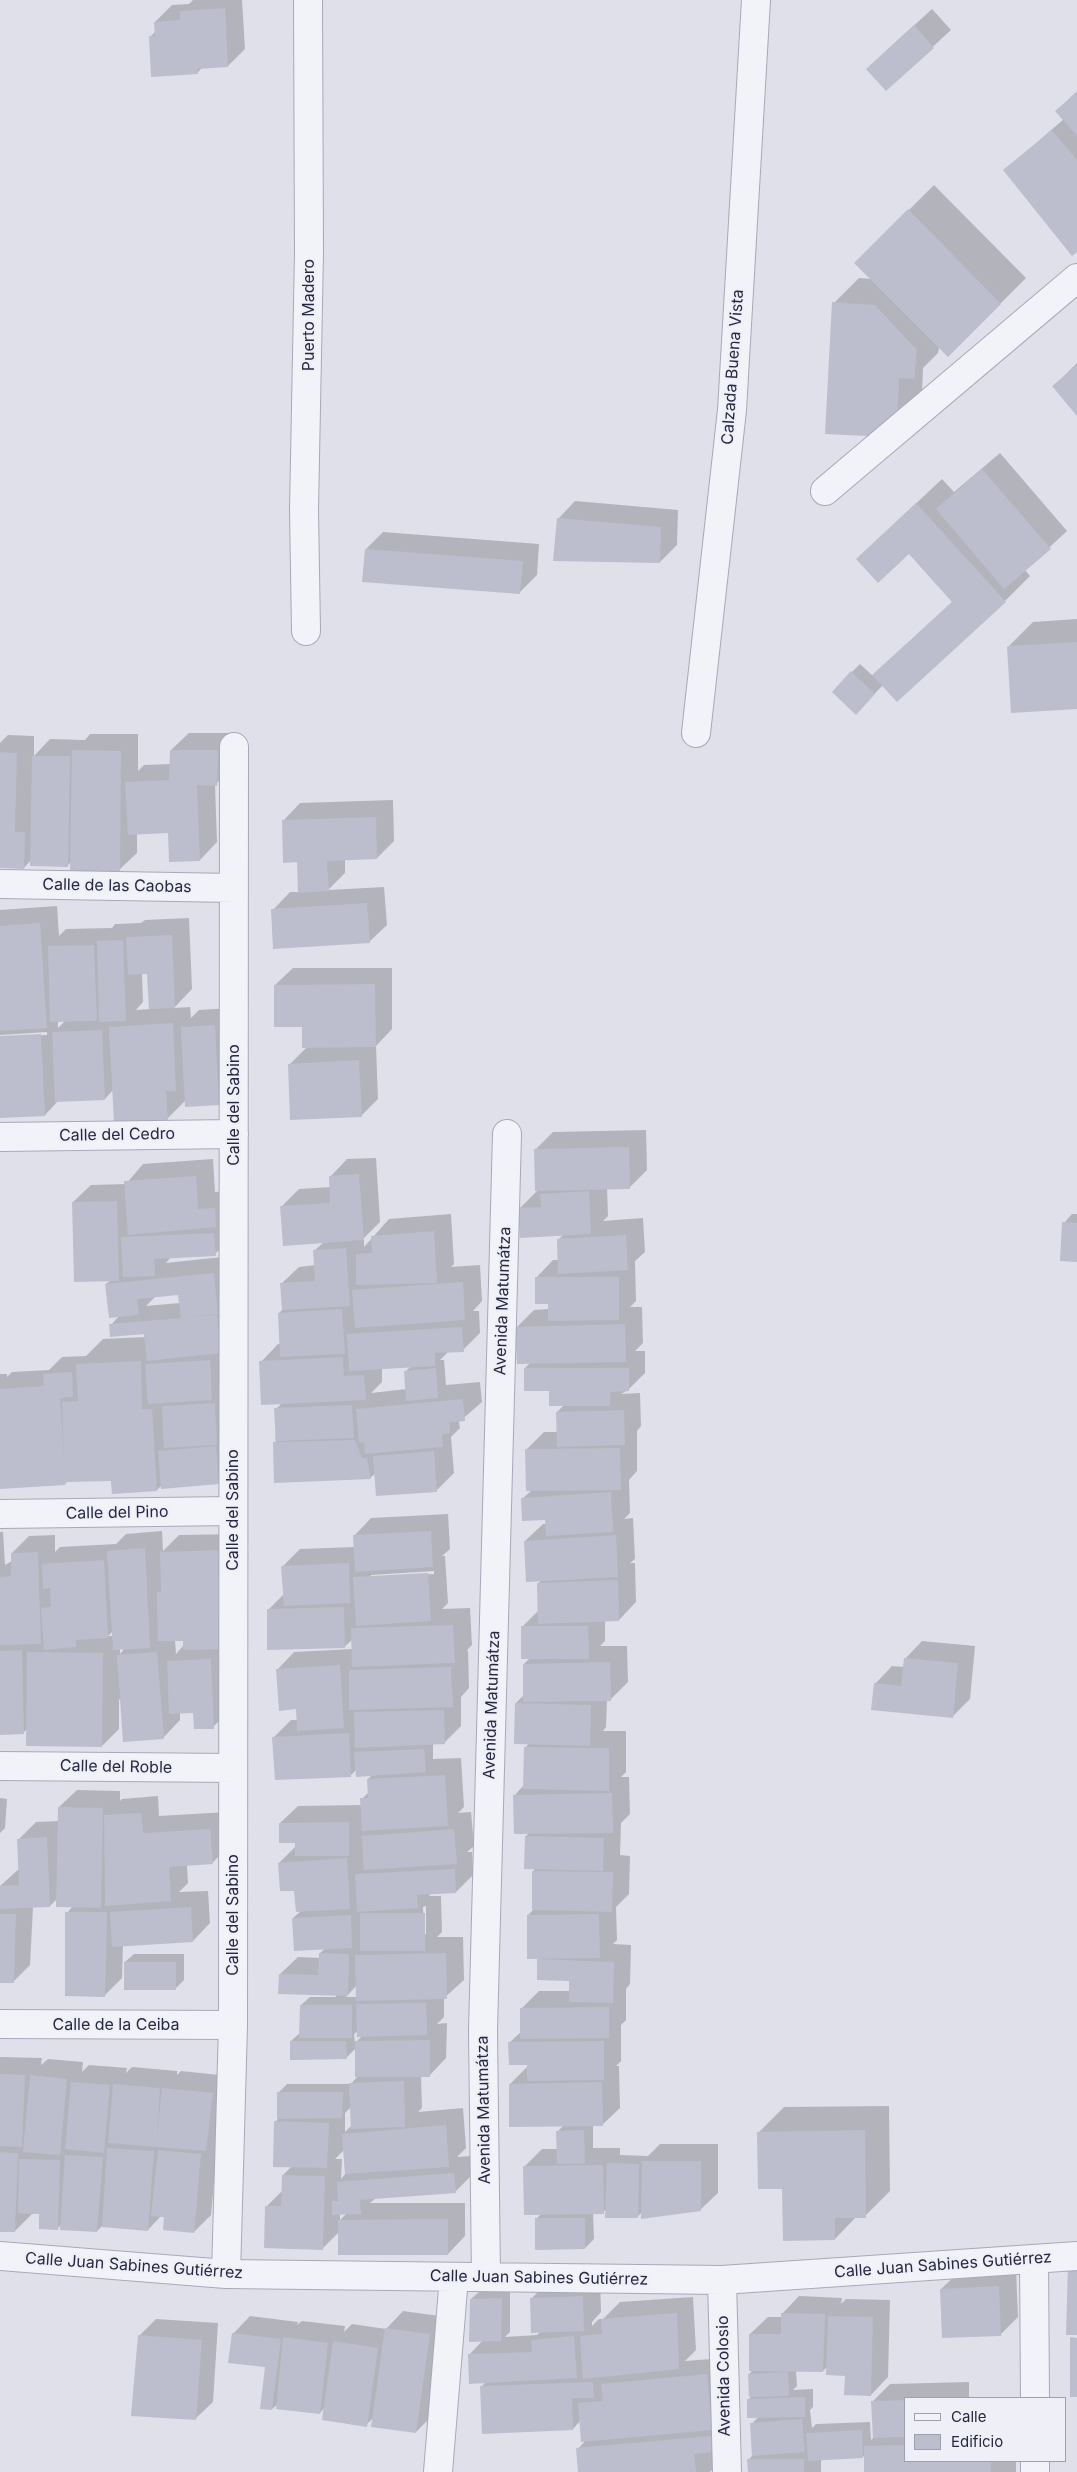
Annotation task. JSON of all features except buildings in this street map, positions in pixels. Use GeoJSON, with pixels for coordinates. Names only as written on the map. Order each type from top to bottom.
{"type":"FeatureCollection","features":[{"type":"Feature","properties":{"kind":"street","name":"Puerto Madero"},"geometry":{"type":"LineString","coordinates":[[306,631],[304,510],[308,384],[308,0]]}},
{"type":"Feature","properties":{"kind":"street","name":"Calzada Buena Vista"},"geometry":{"type":"LineString","coordinates":[[696,732],[732,410],[756,0]]}},
{"type":"Feature","properties":{"kind":"street"},"geometry":{"type":"LineString","coordinates":[[825,491],[1077,278]]}},
{"type":"Feature","properties":{"kind":"street","name":"Calle del Sabino"},"geometry":{"type":"LineString","coordinates":[[226,2274],[233,2025],[234,747]]}},
{"type":"Feature","properties":{"kind":"street","name":"Calle de las Caobas"},"geometry":{"type":"LineString","coordinates":[[0,884],[234,888]]}},
{"type":"Feature","properties":{"kind":"street","name":"Calle del Cedro"},"geometry":{"type":"LineString","coordinates":[[0,1137],[234,1134]]}},
{"type":"Feature","properties":{"kind":"street","name":"Avenida Matumátza"},"geometry":{"type":"LineString","coordinates":[[486,2277],[483,2030],[507,1134]]}},
{"type":"Feature","properties":{"kind":"street","name":"Calle del Pino"},"geometry":{"type":"LineString","coordinates":[[0,1514],[233,1511]]}},
{"type":"Feature","properties":{"kind":"street","name":"Calle del Roble"},"geometry":{"type":"LineString","coordinates":[[0,1766],[233,1768]]}},
{"type":"Feature","properties":{"kind":"street","name":"Calle de la Ceiba"},"geometry":{"type":"LineString","coordinates":[[0,2024],[233,2025]]}},
{"type":"Feature","properties":{"kind":"street","name":"Calle Juan Sabines Gutiérrez"},"geometry":{"type":"LineString","coordinates":[[0,2256],[226,2274],[722,2280],[1077,2256]]}},
{"type":"Feature","properties":{"kind":"street"},"geometry":{"type":"LineString","coordinates":[[1034,2259],[1035,2397]]}},
{"type":"Feature","properties":{"kind":"street"},"geometry":{"type":"LineString","coordinates":[[438,2472],[454,2277]]}},
{"type":"Feature","properties":{"kind":"street","name":"Avenida Colosio"},"geometry":{"type":"LineString","coordinates":[[722,2280],[726,2472]]}}]}
